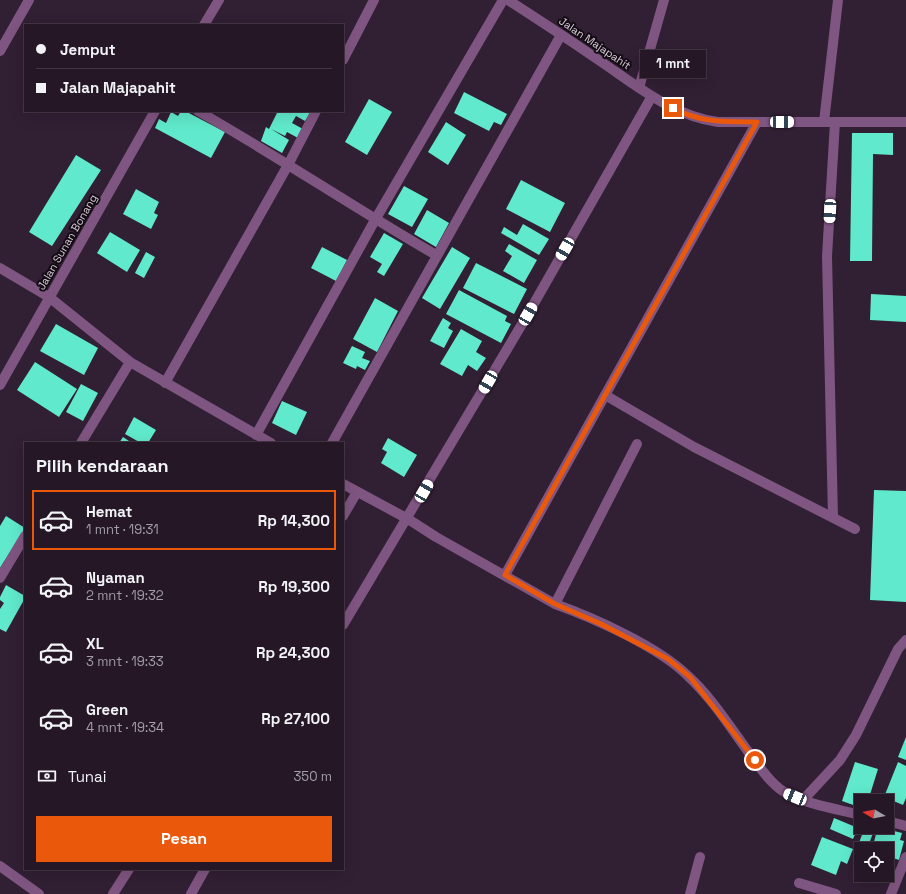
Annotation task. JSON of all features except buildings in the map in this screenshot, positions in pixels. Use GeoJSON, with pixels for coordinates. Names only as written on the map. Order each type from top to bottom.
{"type":"FeatureCollection","features":[{"type":"Feature","properties":{"kind":"street"},"geometry":{"type":"LineString","coordinates":[[0,51],[29,0]]}},
{"type":"Feature","properties":{"kind":"street"},"geometry":{"type":"LineString","coordinates":[[205,24],[219,0]]}},
{"type":"Feature","properties":{"kind":"street"},"geometry":{"type":"LineString","coordinates":[[344,58],[374,0]]}},
{"type":"Feature","properties":{"kind":"street"},"geometry":{"type":"LineString","coordinates":[[256,435],[375,220],[504,0]]}},
{"type":"Feature","properties":{"kind":"street","name":"Jalan Majapahit"},"geometry":{"type":"LineString","coordinates":[[508,0],[639,88],[683,114],[701,120],[718,122],[906,122]]}},
{"type":"Feature","properties":{"kind":"street"},"geometry":{"type":"LineString","coordinates":[[639,88],[664,0]]}},
{"type":"Feature","properties":{"kind":"street"},"geometry":{"type":"LineString","coordinates":[[824,122],[838,0]]}},
{"type":"Feature","properties":{"kind":"street"},"geometry":{"type":"LineString","coordinates":[[333,442],[436,255],[561,35]]}},
{"type":"Feature","properties":{"kind":"street"},"geometry":{"type":"LineString","coordinates":[[344,624],[408,519],[528,314],[652,96]]}},
{"type":"Feature","properties":{"kind":"street","name":"Jalan Sunan Bonang"},"geometry":{"type":"LineString","coordinates":[[0,385],[49,297],[102,208],[154,112]]}},
{"type":"Feature","properties":{"kind":"street"},"geometry":{"type":"LineString","coordinates":[[200,112],[288,164],[375,220],[436,255]]}},
{"type":"Feature","properties":{"kind":"street"},"geometry":{"type":"LineString","coordinates":[[165,383],[288,164],[315,112]]}},
{"type":"Feature","properties":{"kind":"street"},"geometry":{"type":"LineString","coordinates":[[505,575],[757,122]]}},
{"type":"Feature","properties":{"kind":"street"},"geometry":{"type":"LineString","coordinates":[[833,518],[827,256],[835,122]]}},
{"type":"Feature","properties":{"kind":"street"},"geometry":{"type":"LineString","coordinates":[[0,268],[49,297],[130,362],[268,442]]}},
{"type":"Feature","properties":{"kind":"street"},"geometry":{"type":"LineString","coordinates":[[82,442],[130,362]]}},
{"type":"Feature","properties":{"kind":"street"},"geometry":{"type":"LineString","coordinates":[[605,395],[694,447],[856,529]]}},
{"type":"Feature","properties":{"kind":"street"},"geometry":{"type":"LineString","coordinates":[[555,604],[637,444]]}},
{"type":"Feature","properties":{"kind":"street"},"geometry":{"type":"LineString","coordinates":[[344,485],[408,519],[436,537],[555,604],[629,638],[678,666],[690,677],[717,710],[764,772],[786,794],[854,813]]}},
{"type":"Feature","properties":{"kind":"street"},"geometry":{"type":"LineString","coordinates":[[344,514],[357,492]]}},
{"type":"Feature","properties":{"kind":"street"},"geometry":{"type":"LineString","coordinates":[[0,578],[24,538]]}},
{"type":"Feature","properties":{"kind":"street"},"geometry":{"type":"LineString","coordinates":[[803,800],[840,760],[856,735],[898,649],[906,640]]}},
{"type":"Feature","properties":{"kind":"street"},"geometry":{"type":"LineString","coordinates":[[894,823],[906,826]]}},
{"type":"Feature","properties":{"kind":"street"},"geometry":{"type":"LineString","coordinates":[[690,894],[700,857]]}},
{"type":"Feature","properties":{"kind":"street"},"geometry":{"type":"LineString","coordinates":[[891,894],[906,857]]}},
{"type":"Feature","properties":{"kind":"street"},"geometry":{"type":"LineString","coordinates":[[0,866],[39,894]]}},
{"type":"Feature","properties":{"kind":"street"},"geometry":{"type":"LineString","coordinates":[[114,894],[128,870]]}},
{"type":"Feature","properties":{"kind":"street"},"geometry":{"type":"LineString","coordinates":[[191,894],[204,870]]}},
{"type":"Feature","properties":{"kind":"street"},"geometry":{"type":"LineString","coordinates":[[799,883],[836,894]]}},
{"type":"Feature","properties":{"kind":"route"},"geometry":{"type":"LineString","coordinates":[[673,108],[683,114],[701,120],[718,122],[757,122],[505,575],[555,604],[629,638],[678,666],[690,677],[755,760]]}}]}
